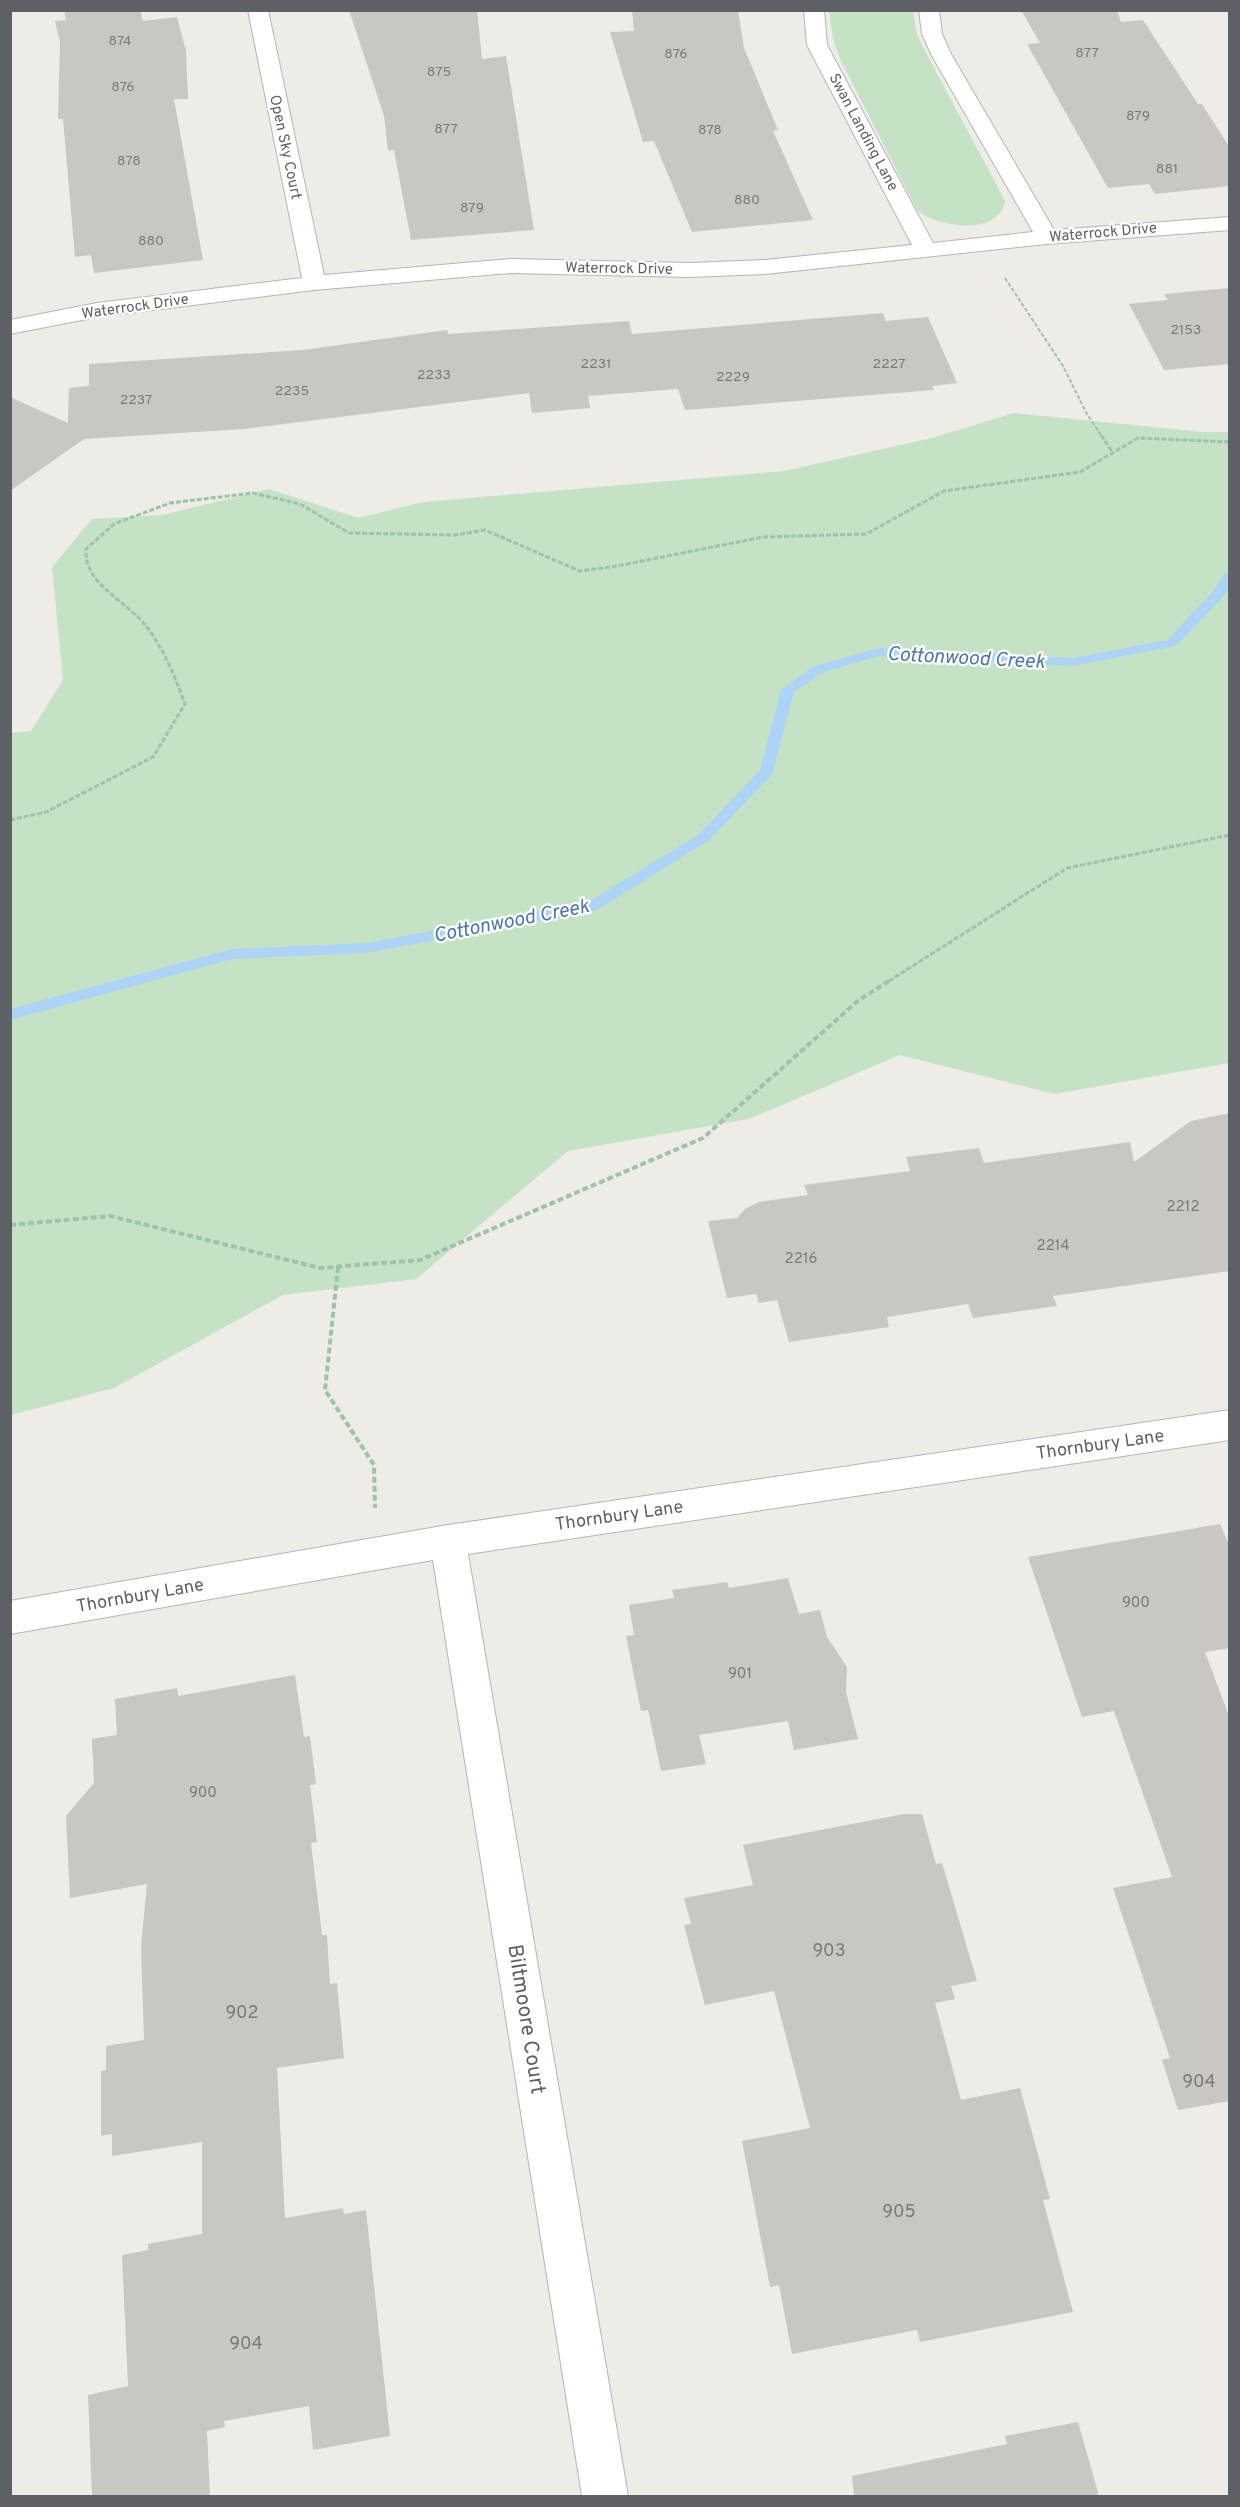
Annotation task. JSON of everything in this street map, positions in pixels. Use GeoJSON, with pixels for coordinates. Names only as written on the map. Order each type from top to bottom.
{"type":"FeatureCollection","features":[{"type":"Feature","properties":{"kind":"street","name":"Open Sky Court"},"geometry":{"type":"LineString","coordinates":[[258,10],[314,283]]}},
{"type":"Feature","properties":{"kind":"street","name":"Swan Landing Lane"},"geometry":{"type":"LineString","coordinates":[[814,10],[818,45],[926,250]]}},
{"type":"Feature","properties":{"kind":"street"},"geometry":{"type":"LineString","coordinates":[[930,10],[932,34],[941,54],[1047,237]]}},
{"type":"Feature","properties":{"kind":"street","name":"Waterrock Drive"},"geometry":{"type":"LineString","coordinates":[[10,327],[97,310],[314,283],[510,266],[691,270],[765,267],[1047,237],[1230,223]]}},
{"type":"Feature","properties":{"kind":"street","name":"Thornbury Lane"},"geometry":{"type":"LineString","coordinates":[[10,1618],[448,1541],[1230,1425]]}},
{"type":"Feature","properties":{"kind":"street","name":"Biltmoore Court"},"geometry":{"type":"LineString","coordinates":[[448,1541],[605,2496]]}},
{"type":"Feature","properties":{"kind":"path"},"geometry":{"type":"LineString","coordinates":[[986,243],[1011,290],[1063,366],[1087,414],[1113,453]]}},
{"type":"Feature","properties":{"kind":"path"},"geometry":{"type":"LineString","coordinates":[[10,820],[46,812],[153,757],[185,704],[171,664],[144,623],[119,598],[93,578],[86,564],[86,549],[114,524],[170,503],[253,493],[300,504],[349,533],[455,535],[485,530],[580,571],[617,566],[763,537],[866,534],[944,491],[1080,472],[1138,438],[1230,442]]}},
{"type":"Feature","properties":{"kind":"path"},"geometry":{"type":"LineString","coordinates":[[10,1225],[110,1216],[320,1268],[420,1260],[703,1138],[859,1000],[1068,868],[1230,835]]}},
{"type":"Feature","properties":{"kind":"path"},"geometry":{"type":"LineString","coordinates":[[338,1267],[325,1390],[374,1465],[377,1553]]}},
{"type":"Feature","properties":{"kind":"green space"},"geometry":{"type":"Polygon","coordinates":[[[829,11],[913,11],[917,34],[923,47],[1005,201],[1001,212],[992,220],[980,224],[952,224],[938,221],[917,210],[841,61],[833,39],[829,11]]]}},
{"type":"Feature","properties":{"kind":"green space"},"geometry":{"type":"Polygon","coordinates":[[[1014,413],[1203,432],[1229,432],[1229,1063],[1055,1094],[900,1055],[749,1119],[568,1151],[416,1279],[283,1295],[114,1388],[11,1415],[11,733],[31,731],[63,680],[52,567],[92,519],[162,515],[269,489],[359,518],[423,502],[784,471],[932,438],[1014,413]]]}},
{"type":"Feature","properties":{"kind":"building"},"geometry":{"type":"Polygon","coordinates":[[[64,10],[140,10],[143,21],[177,17],[186,51],[188,99],[174,99],[203,260],[94,273],[91,255],[75,257],[63,119],[58,119],[60,42],[55,21],[66,20],[64,10]]]}},
{"type":"Feature","properties":{"kind":"building"},"geometry":{"type":"Polygon","coordinates":[[[349,10],[477,10],[482,59],[506,56],[534,230],[411,240],[394,150],[388,151],[384,116],[349,10]]]}},
{"type":"Feature","properties":{"kind":"building"},"geometry":{"type":"Polygon","coordinates":[[[632,10],[738,10],[744,48],[778,130],[773,131],[813,220],[692,232],[654,141],[643,142],[610,32],[634,31],[632,10]]]}},
{"type":"Feature","properties":{"kind":"building"},"geometry":{"type":"Polygon","coordinates":[[[1021,10],[1117,10],[1121,22],[1143,20],[1230,148],[1230,186],[1155,194],[1149,184],[1108,188],[1027,44],[1040,43],[1021,10]]]}},
{"type":"Feature","properties":{"kind":"building"},"geometry":{"type":"Polygon","coordinates":[[[1230,288],[1230,364],[1164,370],[1129,304],[1168,300],[1164,294],[1230,288]]]}},
{"type":"Feature","properties":{"kind":"building"},"geometry":{"type":"Polygon","coordinates":[[[883,313],[886,321],[928,317],[957,383],[932,386],[934,390],[685,410],[678,389],[588,396],[590,408],[532,413],[529,393],[244,429],[84,439],[10,491],[10,397],[68,423],[69,388],[89,386],[89,364],[303,350],[447,330],[448,334],[629,321],[632,334],[883,313]]]}},
{"type":"Feature","properties":{"kind":"building"},"geometry":{"type":"Polygon","coordinates":[[[1230,1113],[1230,1271],[1053,1296],[1057,1306],[973,1318],[968,1304],[887,1317],[889,1327],[789,1342],[777,1300],[759,1303],[756,1294],[727,1298],[708,1221],[737,1218],[745,1209],[759,1202],[808,1195],[804,1185],[910,1171],[906,1157],[979,1148],[984,1163],[1130,1142],[1134,1162],[1191,1121],[1230,1113]]]}},
{"type":"Feature","properties":{"kind":"building"},"geometry":{"type":"Polygon","coordinates":[[[1220,1524],[1230,1547],[1230,1648],[1205,1652],[1230,1719],[1230,2101],[1178,2110],[1162,2060],[1170,2058],[1113,1888],[1172,1877],[1114,1711],[1082,1717],[1028,1557],[1220,1524]]]}},
{"type":"Feature","properties":{"kind":"building"},"geometry":{"type":"Polygon","coordinates":[[[788,1578],[799,1614],[820,1610],[827,1637],[847,1667],[846,1692],[858,1739],[794,1750],[788,1721],[699,1735],[706,1764],[661,1771],[648,1710],[641,1711],[626,1636],[634,1635],[629,1605],[674,1598],[672,1590],[727,1582],[729,1588],[788,1578]]]}},
{"type":"Feature","properties":{"kind":"building"},"geometry":{"type":"Polygon","coordinates":[[[295,1675],[304,1737],[310,1736],[316,1784],[310,1785],[317,1842],[311,1843],[322,1935],[327,1935],[330,1984],[337,1983],[344,2058],[277,2068],[285,2218],[343,2208],[344,2214],[366,2210],[390,2436],[313,2450],[309,2406],[224,2421],[225,2427],[207,2431],[210,2496],[92,2496],[88,2395],[128,2386],[122,2255],[148,2250],[148,2244],[202,2234],[202,2142],[112,2156],[112,2134],[101,2136],[101,2071],[106,2070],[106,2046],[144,2040],[141,1946],[147,1884],[70,1898],[66,1816],[94,1783],[92,1739],[117,1735],[115,1699],[177,1688],[178,1696],[295,1675]]]}},
{"type":"Feature","properties":{"kind":"building"},"geometry":{"type":"Polygon","coordinates":[[[904,1814],[922,1814],[936,1864],[942,1863],[977,1981],[951,1986],[955,1999],[935,2003],[961,2100],[1020,2088],[1050,2199],[1043,2200],[1073,2312],[920,2342],[917,2330],[792,2354],[779,2285],[770,2287],[742,2141],[810,2128],[774,1991],[705,2005],[684,1925],[691,1924],[684,1898],[753,1885],[743,1845],[904,1814]]]}},
{"type":"Feature","properties":{"kind":"building"},"geometry":{"type":"Polygon","coordinates":[[[1078,2422],[1099,2496],[854,2496],[852,2476],[1007,2444],[1005,2436],[1078,2422]]]}},
{"type":"Feature","properties":{"kind":"waterway","name":"Cottonwood Creek"},"geometry":{"type":"LineString","coordinates":[[10,1015],[232,954],[366,948],[592,906],[703,838],[767,772],[788,690],[819,669],[879,652],[1073,662],[1171,643],[1219,593],[1230,576]]}}]}
